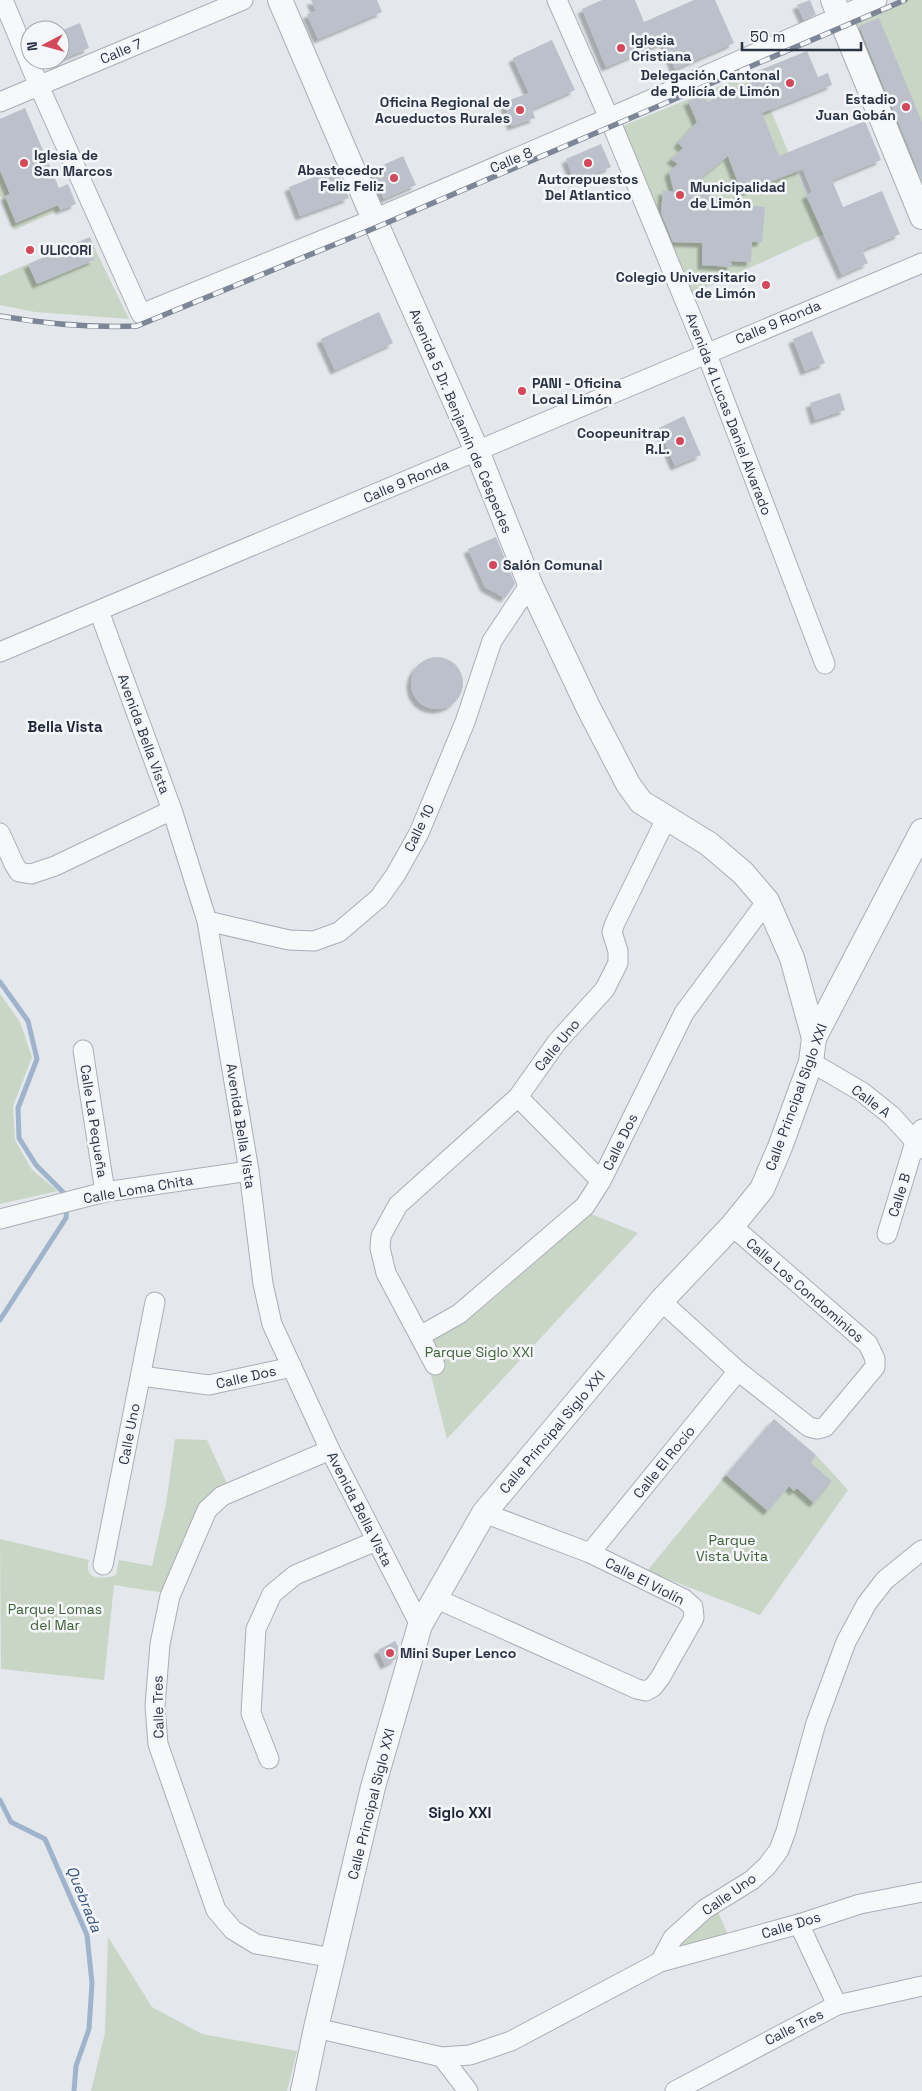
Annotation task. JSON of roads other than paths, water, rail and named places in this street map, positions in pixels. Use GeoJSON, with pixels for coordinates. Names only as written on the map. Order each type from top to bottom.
{"type":"FeatureCollection","features":[{"type":"Feature","properties":{"kind":"street"},"geometry":{"type":"LineString","coordinates":[[3,0],[38,86]]}},
{"type":"Feature","properties":{"kind":"street","name":"Calle 7"},"geometry":{"type":"LineString","coordinates":[[0,102],[243,0]]}},
{"type":"Feature","properties":{"kind":"street","name":"Avenida 5 Dr. Benjamín de Céspedes"},"geometry":{"type":"LineString","coordinates":[[280,0],[374,219],[477,451],[530,584],[588,707],[628,784],[640,802],[709,844],[743,873],[767,901],[792,958],[814,1038]]}},
{"type":"Feature","properties":{"kind":"street","name":"Avenida 4 Lucas Daniel Alvarado"},"geometry":{"type":"LineString","coordinates":[[557,0],[609,118],[706,352],[825,664]]}},
{"type":"Feature","properties":{"kind":"street","name":"Calle 8"},"geometry":{"type":"LineString","coordinates":[[38,86],[141,314],[374,219],[609,118],[837,8],[877,0]]}},
{"type":"Feature","properties":{"kind":"street"},"geometry":{"type":"LineString","coordinates":[[837,8],[922,217]]}},
{"type":"Feature","properties":{"kind":"street","name":"Calle 9 Ronda"},"geometry":{"type":"LineString","coordinates":[[0,652],[922,262]]}},
{"type":"Feature","properties":{"kind":"street","name":"Calle 10"},"geometry":{"type":"LineString","coordinates":[[207,921],[288,940],[314,941],[339,932],[379,898],[396,874],[419,834],[465,722],[492,641],[530,584]]}},
{"type":"Feature","properties":{"kind":"street","name":"Avenida Bella Vista"},"geometry":{"type":"LineString","coordinates":[[99,611],[172,810],[207,921],[249,1171],[263,1284],[272,1324],[330,1450],[420,1625]]}},
{"type":"Feature","properties":{"kind":"street"},"geometry":{"type":"LineString","coordinates":[[0,833],[14,864],[20,872],[31,874],[56,866],[172,810]]}},
{"type":"Feature","properties":{"kind":"street","name":"Calle Uno"},"geometry":{"type":"LineString","coordinates":[[420,1336],[386,1273],[380,1248],[381,1236],[398,1205],[518,1097],[557,1042],[605,989],[618,963],[618,951],[612,932],[614,923],[667,817]]}},
{"type":"Feature","properties":{"kind":"street","name":"Calle Principal Siglo XXI"},"geometry":{"type":"LineString","coordinates":[[304,2091],[316,2028],[373,1787],[420,1625],[484,1513],[661,1301],[732,1226],[762,1189],[780,1147],[811,1062],[814,1038],[922,831]]}},
{"type":"Feature","properties":{"kind":"street","name":"Calle Dos"},"geometry":{"type":"LineString","coordinates":[[420,1336],[460,1314],[585,1206],[600,1181],[684,1013],[767,901]]}},
{"type":"Feature","properties":{"kind":"street","name":"Calle La Pequeña"},"geometry":{"type":"LineString","coordinates":[[83,1050],[105,1192]]}},
{"type":"Feature","properties":{"kind":"street","name":"Calle A"},"geometry":{"type":"LineString","coordinates":[[811,1062],[862,1092],[920,1140]]}},
{"type":"Feature","properties":{"kind":"street"},"geometry":{"type":"LineString","coordinates":[[518,1097],[600,1181]]}},
{"type":"Feature","properties":{"kind":"street","name":"Calle B"},"geometry":{"type":"LineString","coordinates":[[887,1234],[920,1140]]}},
{"type":"Feature","properties":{"kind":"street","name":"Calle Loma Chita"},"geometry":{"type":"LineString","coordinates":[[0,1219],[105,1192],[249,1171]]}},
{"type":"Feature","properties":{"kind":"street","name":"Calle Los Condominios"},"geometry":{"type":"LineString","coordinates":[[661,1301],[738,1371],[809,1427],[817,1429],[825,1427],[875,1367],[868,1344],[732,1226]]}},
{"type":"Feature","properties":{"kind":"street","name":"Calle Uno"},"geometry":{"type":"LineString","coordinates":[[103,1565],[155,1302]]}},
{"type":"Feature","properties":{"kind":"street"},"geometry":{"type":"LineString","coordinates":[[420,1336],[435,1365]]}},
{"type":"Feature","properties":{"kind":"street","name":"Calle Dos"},"geometry":{"type":"LineString","coordinates":[[141,1376],[209,1385],[292,1367]]}},
{"type":"Feature","properties":{"kind":"street","name":"Calle El Rocío"},"geometry":{"type":"LineString","coordinates":[[590,1553],[738,1371]]}},
{"type":"Feature","properties":{"kind":"street","name":"Calle Tres"},"geometry":{"type":"LineString","coordinates":[[330,1450],[222,1496],[207,1510],[170,1596],[160,1644],[156,1706],[158,1744],[216,1910],[233,1930],[256,1944],[333,1958]]}},
{"type":"Feature","properties":{"kind":"street","name":"Calle El Violín"},"geometry":{"type":"LineString","coordinates":[[435,1598],[629,1685],[646,1691],[653,1687],[660,1678],[694,1618],[693,1607],[684,1599],[590,1553],[484,1513]]}},
{"type":"Feature","properties":{"kind":"street"},"geometry":{"type":"LineString","coordinates":[[269,1760],[251,1713],[256,1629],[272,1594],[295,1576],[376,1541]]}},
{"type":"Feature","properties":{"kind":"street","name":"Calle Uno"},"geometry":{"type":"LineString","coordinates":[[660,1962],[673,1938],[705,1909],[752,1880],[768,1866],[779,1850],[816,1723],[846,1642],[867,1603],[885,1580],[922,1551]]}},
{"type":"Feature","properties":{"kind":"street","name":"Calle Dos"},"geometry":{"type":"LineString","coordinates":[[660,1962],[799,1924],[860,1904],[922,1892]]}},
{"type":"Feature","properties":{"kind":"street"},"geometry":{"type":"LineString","coordinates":[[799,1924],[837,2005]]}},
{"type":"Feature","properties":{"kind":"street"},"geometry":{"type":"LineString","coordinates":[[316,2028],[442,2057],[470,2055],[511,2040],[660,1962]]}},
{"type":"Feature","properties":{"kind":"street","name":"Calle Tres"},"geometry":{"type":"LineString","coordinates":[[675,2091],[837,2005],[922,1986]]}},
{"type":"Feature","properties":{"kind":"street"},"geometry":{"type":"LineString","coordinates":[[442,2057],[468,2091]]}},
{"type":"Feature","properties":{"kind":"waterway","name":"Quebrada"},"geometry":{"type":"LineString","coordinates":[[0,982],[28,1021],[37,1059],[18,1108],[19,1138],[36,1165],[64,1193],[65,1197]]}},
{"type":"Feature","properties":{"kind":"waterway","name":"Quebrada"},"geometry":{"type":"LineString","coordinates":[[0,1320],[66,1218],[67,1206]]}},
{"type":"Feature","properties":{"kind":"waterway","name":"Quebrada"},"geometry":{"type":"LineString","coordinates":[[0,1800],[11,1822],[45,1839],[87,1935],[92,1983],[89,2029],[76,2066],[74,2091]]}},
{"type":"Feature","properties":{"kind":"railway"},"geometry":{"type":"LineString","coordinates":[[0,316],[68,325],[137,326],[377,227],[905,0]]}},
{"type":"Feature","properties":{"kind":"place","name":"Iglesia Cristiana"},"geometry":{"type":"Point","coordinates":[621,48]}},
{"type":"Feature","properties":{"kind":"place","name":"Delegación Cantonal de Policía de Limón"},"geometry":{"type":"Point","coordinates":[790,83]}},
{"type":"Feature","properties":{"kind":"place","name":"Estadio Juan Gobán"},"geometry":{"type":"Point","coordinates":[906,107]}},
{"type":"Feature","properties":{"kind":"place","name":"Oficina Regional de Acueductos Rurales"},"geometry":{"type":"Point","coordinates":[520,110]}},
{"type":"Feature","properties":{"kind":"place","name":"Iglesia de San Marcos"},"geometry":{"type":"Point","coordinates":[24,163]}},
{"type":"Feature","properties":{"kind":"place","name":"Autorepuestos Del Atlantico"},"geometry":{"type":"Point","coordinates":[588,163]}},
{"type":"Feature","properties":{"kind":"place","name":"Abastecedor Feliz Feliz"},"geometry":{"type":"Point","coordinates":[394,178]}},
{"type":"Feature","properties":{"kind":"place","name":"Municipalidad de Limón"},"geometry":{"type":"Point","coordinates":[680,195]}},
{"type":"Feature","properties":{"kind":"place","name":"ULICORI"},"geometry":{"type":"Point","coordinates":[30,250]}},
{"type":"Feature","properties":{"kind":"place","name":"Colegio Universitario de Limón"},"geometry":{"type":"Point","coordinates":[766,285]}},
{"type":"Feature","properties":{"kind":"place","name":"PANI - Oficina Local Limón"},"geometry":{"type":"Point","coordinates":[522,391]}},
{"type":"Feature","properties":{"kind":"place","name":"Coopeunitrap R.L."},"geometry":{"type":"Point","coordinates":[680,441]}},
{"type":"Feature","properties":{"kind":"place","name":"Salón Comunal"},"geometry":{"type":"Point","coordinates":[493,565]}},
{"type":"Feature","properties":{"kind":"place","name":"Mini Super Lenco"},"geometry":{"type":"Point","coordinates":[390,1653]}},
{"type":"Feature","properties":{"kind":"district","name":"Bella Vista"},"geometry":{"type":"Point","coordinates":[65,727]}},
{"type":"Feature","properties":{"kind":"district","name":"Siglo XXI"},"geometry":{"type":"Point","coordinates":[460,1813]}},
{"type":"Feature","properties":{"kind":"park label","name":"Parque Siglo XXI"},"geometry":{"type":"Point","coordinates":[479,1352]}},
{"type":"Feature","properties":{"kind":"park label","name":"Parque Vista Uvita"},"geometry":{"type":"Point","coordinates":[732,1548]}},
{"type":"Feature","properties":{"kind":"park label","name":"Parque Lomas del Mar"},"geometry":{"type":"Point","coordinates":[55,1618]}}]}
